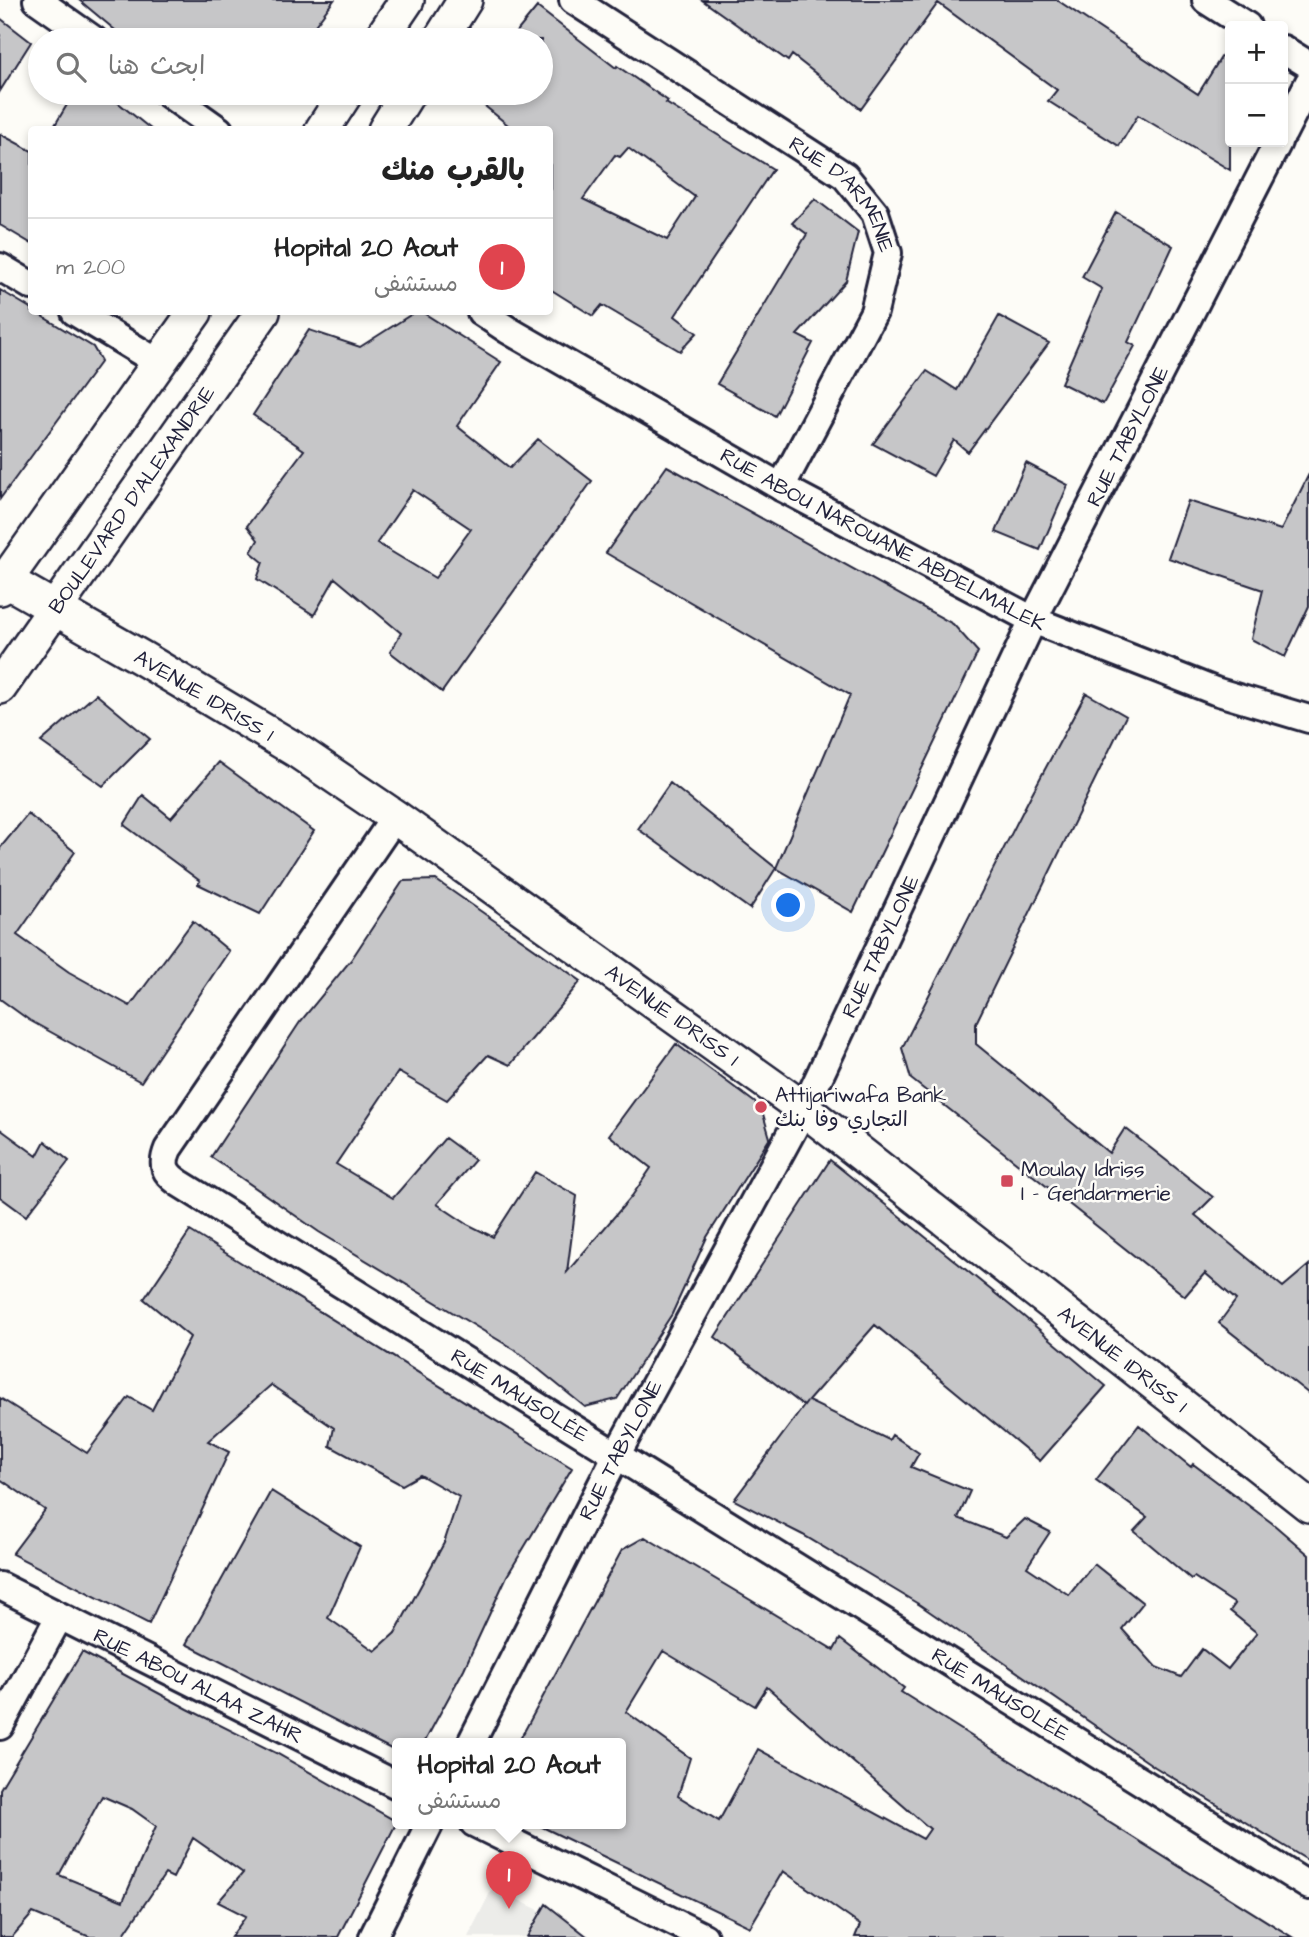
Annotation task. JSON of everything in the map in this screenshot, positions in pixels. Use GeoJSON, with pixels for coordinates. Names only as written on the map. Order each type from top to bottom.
{"type":"FeatureCollection","features":[{"type":"Feature","properties":{"kind":"street"},"geometry":{"type":"LineString","coordinates":[[37,0],[77,28]]}},
{"type":"Feature","properties":{"kind":"street"},"geometry":{"type":"LineString","coordinates":[[388,28],[407,0]]}},
{"type":"Feature","properties":{"kind":"street"},"geometry":{"type":"LineString","coordinates":[[448,28],[465,0]]}},
{"type":"Feature","properties":{"kind":"street","name":"RUE D'ARMENIE"},"geometry":{"type":"LineString","coordinates":[[573,0],[845,176],[875,213],[888,253],[874,312],[781,487]]}},
{"type":"Feature","properties":{"kind":"street"},"geometry":{"type":"LineString","coordinates":[[1206,0],[1239,21]]}},
{"type":"Feature","properties":{"kind":"street"},"geometry":{"type":"LineString","coordinates":[[1288,52],[1309,65]]}},
{"type":"Feature","properties":{"kind":"street"},"geometry":{"type":"LineString","coordinates":[[1288,123],[1309,82]]}},
{"type":"Feature","properties":{"kind":"street"},"geometry":{"type":"LineString","coordinates":[[184,105],[213,126]]}},
{"type":"Feature","properties":{"kind":"street"},"geometry":{"type":"LineString","coordinates":[[325,126],[338,105]]}},
{"type":"Feature","properties":{"kind":"street"},"geometry":{"type":"LineString","coordinates":[[387,126],[401,105]]}},
{"type":"Feature","properties":{"kind":"street","name":"RUE TABYLONE"},"geometry":{"type":"LineString","coordinates":[[474,1738],[617,1454],[804,1109],[1033,620],[1275,147]]}},
{"type":"Feature","properties":{"kind":"street"},"geometry":{"type":"LineString","coordinates":[[0,267],[28,284]]}},
{"type":"Feature","properties":{"kind":"street"},"geometry":{"type":"LineString","coordinates":[[80,315],[159,362]]}},
{"type":"Feature","properties":{"kind":"street"},"geometry":{"type":"LineString","coordinates":[[2,582],[193,315]]}},
{"type":"Feature","properties":{"kind":"street","name":"BOULEVARD D'ALEXANDRIE"},"geometry":{"type":"LineString","coordinates":[[0,687],[261,315]]}},
{"type":"Feature","properties":{"kind":"street","name":"RUE ABOU NAROUANE ABDELMALEK"},"geometry":{"type":"LineString","coordinates":[[486,315],[781,487],[1033,620],[1215,691],[1309,719]]}},
{"type":"Feature","properties":{"kind":"street","name":"AVENUE IDRISS 1"},"geometry":{"type":"LineString","coordinates":[[2,582],[55,608],[296,750],[395,817],[804,1109],[1309,1505]]}},
{"type":"Feature","properties":{"kind":"street","name":"RUE MAUSOLÉE"},"geometry":{"type":"LineString","coordinates":[[395,817],[168,1149],[163,1162],[165,1171],[179,1184],[1309,1886]]}},
{"type":"Feature","properties":{"kind":"street","name":"RUE ABOU ALAA ZAHR"},"geometry":{"type":"LineString","coordinates":[[0,1586],[59,1618],[392,1783]]}},
{"type":"Feature","properties":{"kind":"street"},"geometry":{"type":"LineString","coordinates":[[0,1726],[59,1618]]}},
{"type":"Feature","properties":{"kind":"street"},"geometry":{"type":"LineString","coordinates":[[373,1937],[427,1829]]}},
{"type":"Feature","properties":{"kind":"street"},"geometry":{"type":"LineString","coordinates":[[486,1829],[704,1937]]}},
{"type":"Feature","properties":{"kind":"shaded area"},"geometry":{"type":"Polygon","coordinates":[[[493,1887],[592,1937],[468,1937],[493,1887]]]}},
{"type":"Feature","properties":{"kind":"building"},"geometry":{"type":"Polygon","coordinates":[[[79,0],[334,0],[313,28],[113,28],[79,0]]]}},
{"type":"Feature","properties":{"kind":"building"},"geometry":{"type":"Polygon","coordinates":[[[702,0],[1057,0],[1198,94],[1225,51],[1225,147],[1230,147],[1230,170],[1138,115],[1119,146],[1048,101],[1057,90],[938,3],[861,109],[792,55],[788,61],[702,0]]]}},
{"type":"Feature","properties":{"kind":"building"},"geometry":{"type":"Polygon","coordinates":[[[537,7],[616,68],[617,66],[668,101],[666,103],[773,169],[675,316],[697,333],[680,351],[602,305],[593,316],[553,291],[553,126],[509,126],[484,105],[553,105],[553,28],[520,28],[537,7]],[[628,148],[620,157],[615,155],[583,199],[667,240],[695,197],[628,148]]]}},
{"type":"Feature","properties":{"kind":"building"},"geometry":{"type":"Polygon","coordinates":[[[0,18],[28,40],[28,47],[0,91],[0,18]]]}},
{"type":"Feature","properties":{"kind":"building"},"geometry":{"type":"Polygon","coordinates":[[[67,105],[121,105],[147,126],[54,126],[67,105]]]}},
{"type":"Feature","properties":{"kind":"building"},"geometry":{"type":"Polygon","coordinates":[[[0,134],[28,149],[28,242],[0,225],[0,134]]]}},
{"type":"Feature","properties":{"kind":"building"},"geometry":{"type":"Polygon","coordinates":[[[815,199],[858,232],[846,281],[797,335],[813,343],[775,416],[717,384],[807,234],[792,223],[815,199]]]}},
{"type":"Feature","properties":{"kind":"building"},"geometry":{"type":"Polygon","coordinates":[[[1116,212],[1173,246],[1128,342],[1135,346],[1103,404],[1061,383],[1102,289],[1082,277],[1116,212]]]}},
{"type":"Feature","properties":{"kind":"building"},"geometry":{"type":"Polygon","coordinates":[[[0,290],[28,307],[28,315],[40,315],[93,347],[101,361],[0,499],[0,290]]]}},
{"type":"Feature","properties":{"kind":"building"},"geometry":{"type":"Polygon","coordinates":[[[410,315],[427,315],[501,362],[457,426],[510,468],[538,439],[592,481],[442,692],[390,652],[401,633],[335,578],[314,615],[257,579],[263,562],[251,552],[258,540],[247,526],[304,450],[253,415],[309,330],[360,347],[410,315]],[[413,490],[377,543],[435,578],[471,529],[413,490]]]}},
{"type":"Feature","properties":{"kind":"building"},"geometry":{"type":"Polygon","coordinates":[[[999,316],[1049,343],[968,452],[954,440],[933,476],[873,444],[927,371],[957,390],[999,316]]]}},
{"type":"Feature","properties":{"kind":"building"},"geometry":{"type":"Polygon","coordinates":[[[1026,463],[1068,485],[1040,550],[996,532],[1026,463]]]}},
{"type":"Feature","properties":{"kind":"building"},"geometry":{"type":"Polygon","coordinates":[[[667,466],[953,624],[978,652],[853,912],[776,868],[850,695],[606,553],[667,466]]]}},
{"type":"Feature","properties":{"kind":"building"},"geometry":{"type":"Polygon","coordinates":[[[1309,474],[1309,606],[1285,657],[1251,639],[1263,590],[1168,558],[1188,501],[1281,530],[1309,474]]]}},
{"type":"Feature","properties":{"kind":"building"},"geometry":{"type":"Polygon","coordinates":[[[1086,693],[1126,716],[976,1023],[976,1044],[1109,1153],[1125,1128],[1213,1197],[1195,1215],[1283,1287],[1309,1265],[1309,1394],[1219,1323],[1236,1300],[1205,1273],[1185,1296],[911,1079],[902,1048],[1086,693]]]}},
{"type":"Feature","properties":{"kind":"building"},"geometry":{"type":"Polygon","coordinates":[[[96,694],[150,739],[103,786],[41,742],[96,694]]]}},
{"type":"Feature","properties":{"kind":"building"},"geometry":{"type":"Polygon","coordinates":[[[219,762],[314,831],[260,914],[198,884],[200,881],[124,825],[143,795],[171,818],[219,762]]]}},
{"type":"Feature","properties":{"kind":"building"},"geometry":{"type":"Polygon","coordinates":[[[670,783],[776,868],[750,909],[638,829],[670,783]]]}},
{"type":"Feature","properties":{"kind":"building"},"geometry":{"type":"Polygon","coordinates":[[[28,814],[75,852],[17,935],[69,972],[130,1006],[193,921],[229,951],[141,1082],[29,1020],[0,999],[0,848],[28,814]]]}},
{"type":"Feature","properties":{"kind":"building"},"geometry":{"type":"Polygon","coordinates":[[[436,880],[581,981],[510,1065],[488,1055],[447,1100],[398,1072],[336,1164],[393,1198],[445,1138],[475,1160],[437,1204],[493,1237],[535,1172],[577,1196],[567,1272],[632,1196],[651,1168],[609,1135],[676,1044],[761,1107],[770,1138],[707,1237],[672,1314],[617,1399],[585,1407],[515,1350],[319,1232],[211,1157],[300,1022],[351,960],[403,881],[436,880]]]}},
{"type":"Feature","properties":{"kind":"building"},"geometry":{"type":"Polygon","coordinates":[[[0,1129],[37,1156],[45,1141],[69,1161],[26,1216],[0,1197],[0,1129]]]}},
{"type":"Feature","properties":{"kind":"building"},"geometry":{"type":"Polygon","coordinates":[[[830,1160],[1106,1386],[1040,1461],[875,1325],[808,1401],[889,1440],[892,1435],[919,1453],[911,1467],[970,1491],[958,1518],[1006,1537],[1025,1519],[1050,1532],[1027,1567],[1069,1595],[1094,1564],[1143,1603],[1122,1629],[1156,1667],[1181,1677],[1202,1649],[1228,1669],[1257,1633],[1230,1611],[1235,1604],[1194,1577],[1191,1579],[1134,1531],[1147,1517],[1096,1480],[1139,1425],[1191,1467],[1193,1464],[1272,1523],[1309,1555],[1309,1861],[1155,1767],[920,1605],[803,1535],[734,1500],[807,1402],[804,1406],[715,1337],[830,1160]]]}},
{"type":"Feature","properties":{"kind":"building"},"geometry":{"type":"Polygon","coordinates":[[[190,1231],[572,1468],[507,1576],[464,1669],[427,1738],[392,1738],[392,1749],[186,1644],[271,1491],[360,1547],[328,1618],[375,1651],[395,1633],[444,1543],[459,1497],[420,1475],[402,1485],[330,1446],[334,1428],[271,1385],[208,1441],[229,1452],[149,1624],[12,1554],[45,1510],[0,1479],[0,1398],[87,1453],[129,1397],[152,1410],[190,1337],[144,1299],[190,1231]]]}},
{"type":"Feature","properties":{"kind":"building"},"geometry":{"type":"Polygon","coordinates":[[[645,1537],[834,1650],[840,1639],[904,1688],[901,1692],[1292,1937],[855,1937],[860,1925],[783,1871],[750,1927],[546,1829],[626,1829],[626,1738],[521,1738],[622,1550],[645,1537]],[[663,1651],[626,1712],[690,1758],[678,1796],[719,1821],[758,1749],[923,1839],[930,1829],[767,1687],[755,1706],[663,1651]]]}},
{"type":"Feature","properties":{"kind":"building"},"geometry":{"type":"Polygon","coordinates":[[[82,1652],[276,1753],[392,1819],[393,1829],[338,1937],[231,1937],[246,1916],[218,1902],[243,1873],[193,1838],[173,1878],[165,1874],[122,1937],[90,1937],[33,1913],[12,1937],[0,1937],[0,1789],[82,1652]],[[102,1796],[59,1875],[123,1901],[156,1826],[132,1809],[102,1796]]]}},
{"type":"Feature","properties":{"kind":"building"},"geometry":{"type":"Polygon","coordinates":[[[546,1904],[588,1937],[527,1937],[546,1904]]]}},
{"type":"Feature","properties":{"kind":"place","name":"Attijariwafa Bank التجاري وفا بنك"},"geometry":{"type":"Point","coordinates":[761,1107]}},
{"type":"Feature","properties":{"kind":"place","name":"Moulay Idriss I - Gendarmerie"},"geometry":{"type":"Point","coordinates":[1007,1181]}},
{"type":"Feature","properties":{"kind":"place","name":"Hopital 20 Aout"},"geometry":{"type":"Point","coordinates":[509,1909]}}]}
